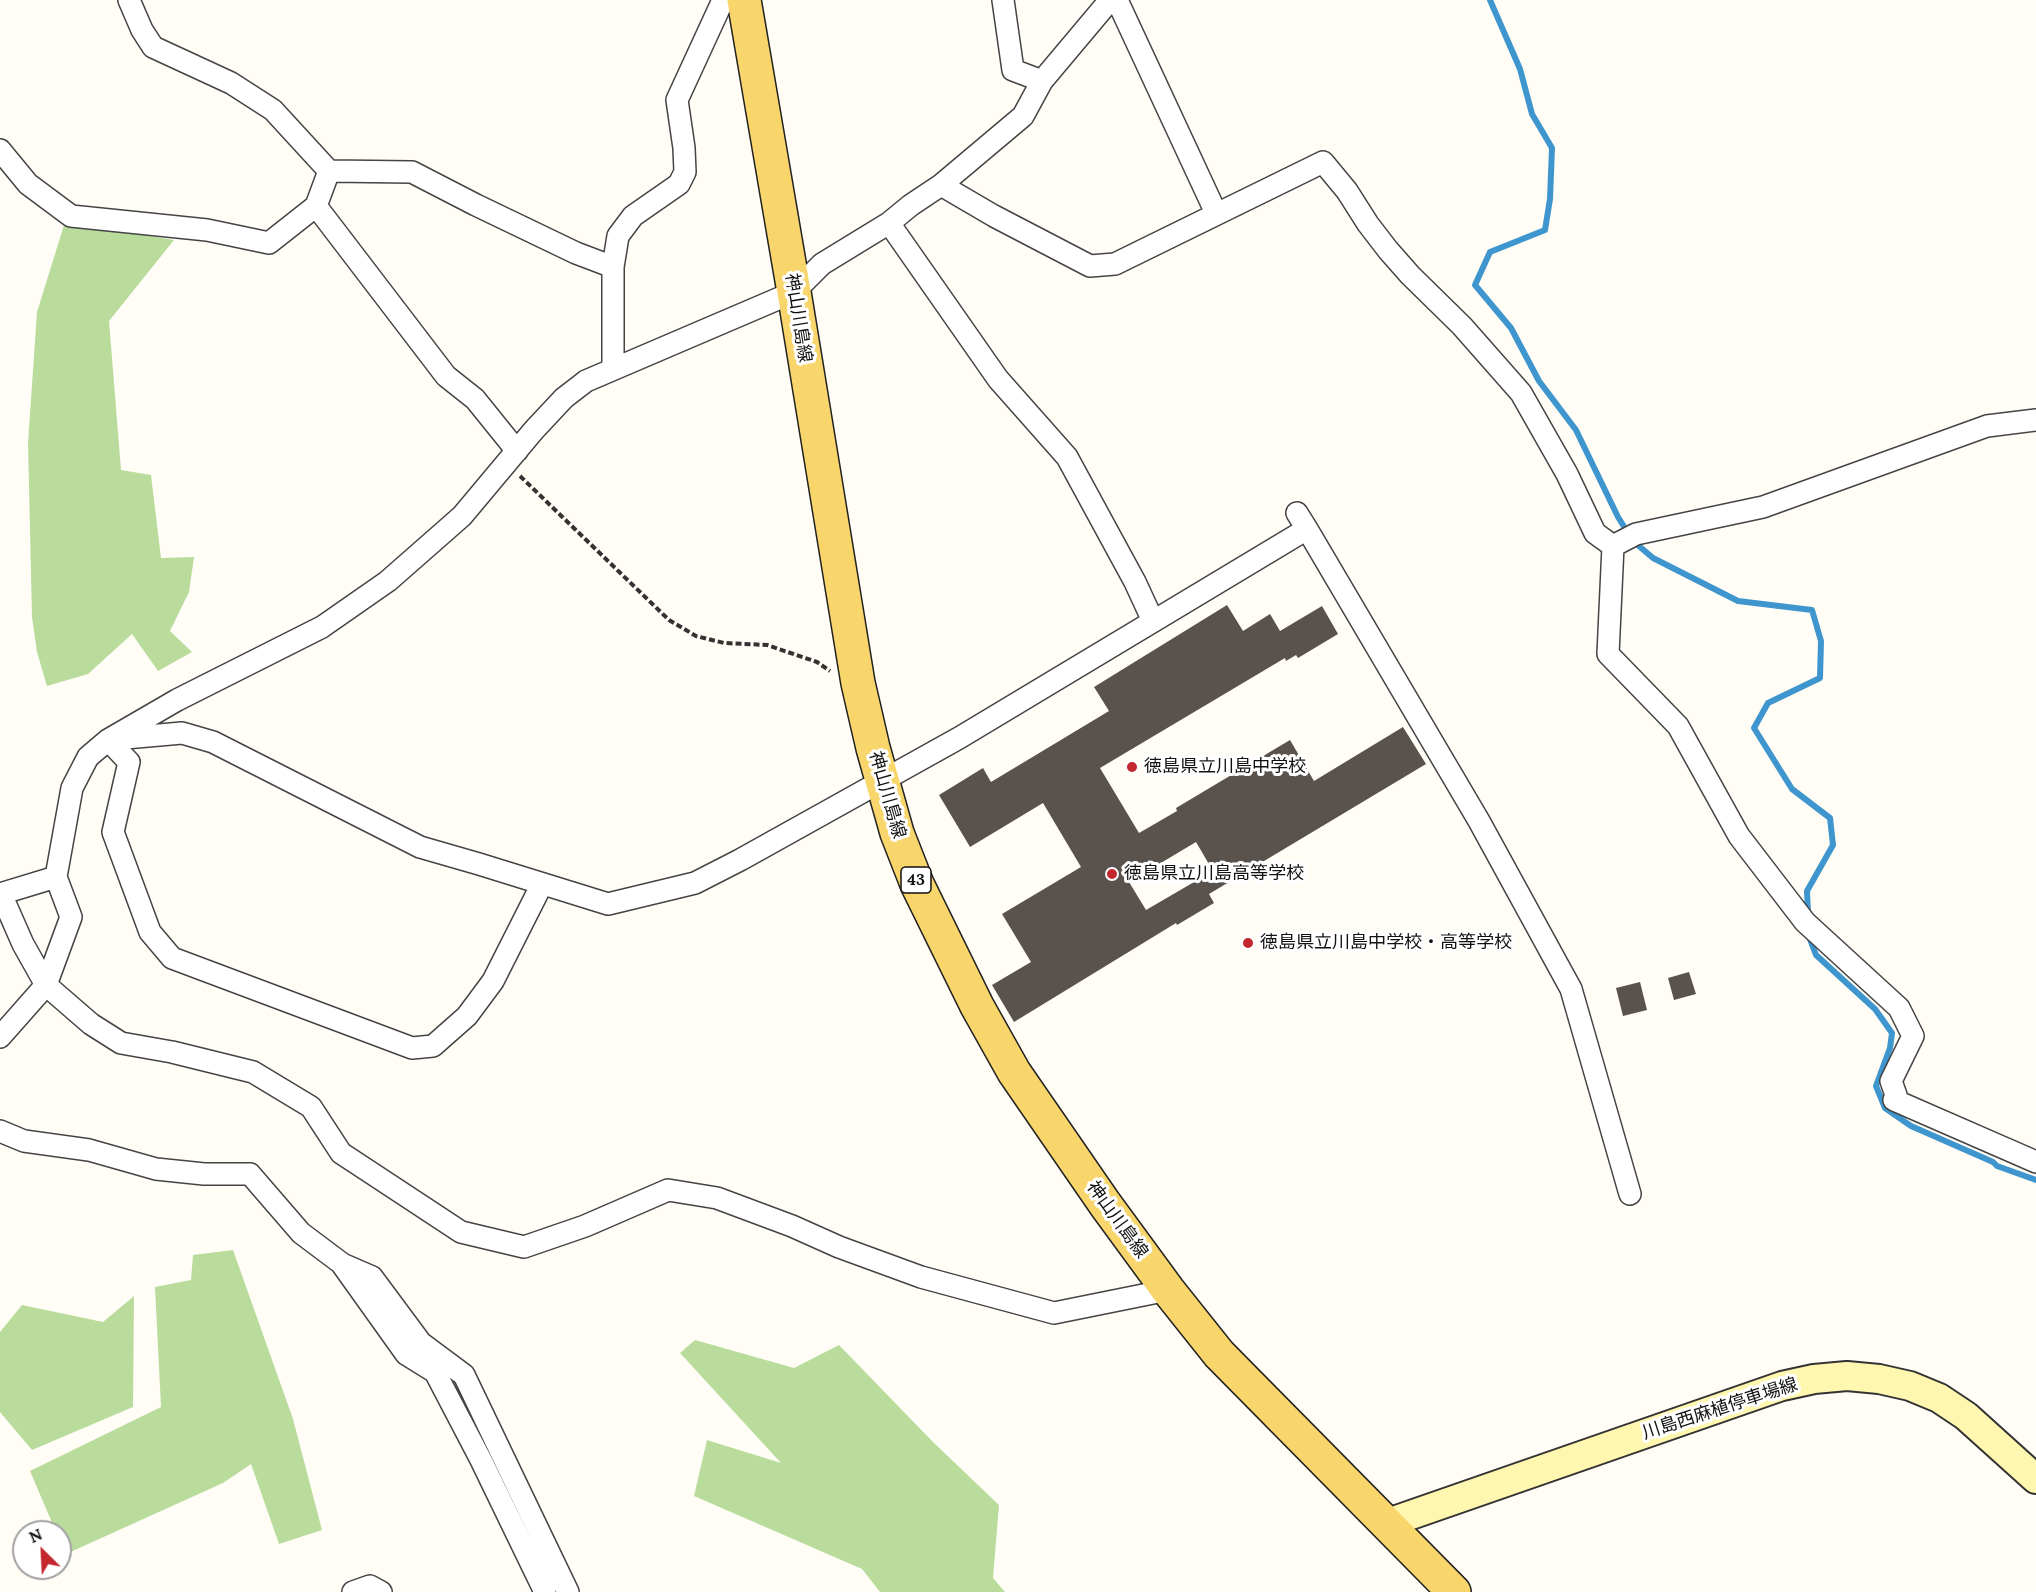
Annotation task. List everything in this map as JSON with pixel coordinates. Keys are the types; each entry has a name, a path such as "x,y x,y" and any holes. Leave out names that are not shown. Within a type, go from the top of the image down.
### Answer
{"main road":[{"name":"神山川島線","path":"744,0 858,682 897,833 917,884 976,1006 1020,1081 1168,1290 1219,1354 1454,1592"},
{"name":"川島西麻植停車場線","path":"1385,1524 1782,1386 1814,1379 1847,1376 1879,1378 1910,1386 1939,1398 1966,1416 2036,1479"}],"street":[{"path":"129,0 142,30 153,47 231,83 273,110 329,171 412,172 476,206 576,253 613,267"},
{"path":"613,369 613,267 618,236 633,216 679,184 685,172 677,100 723,0"},
{"path":"1003,0 1013,70 1042,81"},
{"path":"0,1037 46,985 71,917 56,877 72,788 88,757 108,740 177,700 322,627 388,581 462,516 534,430 564,398 586,381 794,292 822,264 889,223 941,185 1023,116 1042,81 1110,0"},
{"path":"1117,0 1216,213"},
{"path":"0,150 28,184 71,216 207,230 269,243 316,206 329,171"},
{"path":"941,185 994,216 1090,266 1115,264 1323,162 1347,191 1388,250 1462,326 1521,393 1567,474 1595,533 1624,540 1763,507 1987,426 2036,420"},
{"path":"316,206 446,376 475,399 512,457"},
{"path":"889,223 998,379 1067,458 1135,582 1153,621"},
{"path":"108,740 182,733 213,742 420,847 608,904 695,883 740,860 959,738 1153,621 1302,521 1479,821 1571,989 1630,1194"},
{"path":"1624,540 1608,654 1678,726 1739,836 1811,927 1899,1008 1913,1035 1892,1081 1896,1095 1894,1100 2036,1162"},
{"path":"108,740 129,762 113,832 150,932 172,958 412,1048 433,1046 467,1016 493,981 542,884"},
{"path":"56,877 0,894 23,945 46,985 91,1024 121,1043 172,1052 253,1072 311,1107 341,1153 461,1232 524,1247 585,1226 668,1190 717,1198 921,1277 1054,1312 1168,1290"},
{"path":"0,1131 24,1141 89,1150 156,1168 204,1174 250,1174 301,1233 341,1263 372,1277 421,1343 464,1375 568,1592"},
{"path":"341,1263 406,1354 435,1372 481,1460 544,1592"},
{"path":"352,1592 370,1586 381,1592"}],"path":[{"path":"512,457 542,499 669,620 696,636 724,643 767,645 817,662 840,678 858,682"}],"green space":[{"path":"65,222 174,240 109,321 121,470 151,475 161,558 194,557 189,592 170,631 192,652 158,671 132,634 88,674 47,686 37,652 32,617 28,443 37,312"},
{"path":"233,1250 293,1419 322,1530 279,1544 251,1464 223,1483 72,1551 72,1520 51,1520 30,1471 161,1407 155,1287 191,1280 193,1255"},
{"path":"134,1296 133,1407 32,1450 0,1412 0,1332 22,1305 103,1322"},
{"path":"695,1340 794,1368 839,1345 933,1442 999,1505 993,1578 1005,1592 880,1592 862,1569 694,1496 707,1440 781,1463 680,1353"}],"building":[{"path":"1227,605 1243,631 1270,614 1280,631 1322,606 1338,634 1298,658 1296,655 1286,661 1285,658 1100,768 1139,833 1177,811 1176,808 1290,740 1314,781 1403,727 1426,764 1209,894 1214,903 1177,925 1176,923 1014,1022 992,985 1031,962 1002,914 1081,867 1043,803 970,847 939,795 983,768 991,782 1109,711 1094,687","holes":["1196,842 1213,871 1146,910 1129,882"]},
{"path":"1689,972 1696,994 1674,1000 1668,978"},
{"path":"1640,982 1647,1010 1623,1016 1616,988"}],"waterway":[{"path":"1490,0 1520,69 1532,114 1552,148 1550,199 1545,230 1490,252 1475,285 1511,328 1539,381 1576,430 1618,517 1633,541 1653,558 1738,601 1812,610 1821,641 1820,678 1768,703 1754,728 1792,789 1830,818 1833,845 1807,891 1808,914"},
{"path":"1808,934 1816,955 1875,1009 1892,1033 1890,1048 1876,1086 1885,1108 1911,1126 1993,1162 1997,1166 2036,1180"}],"place":[{"name":"徳島県立川島中学校","path":"1132,767"},
{"name":"徳島県立川島高等学校","path":"1112,874"},
{"name":"徳島県立川島中学校・高等学校","path":"1248,943"}]}
